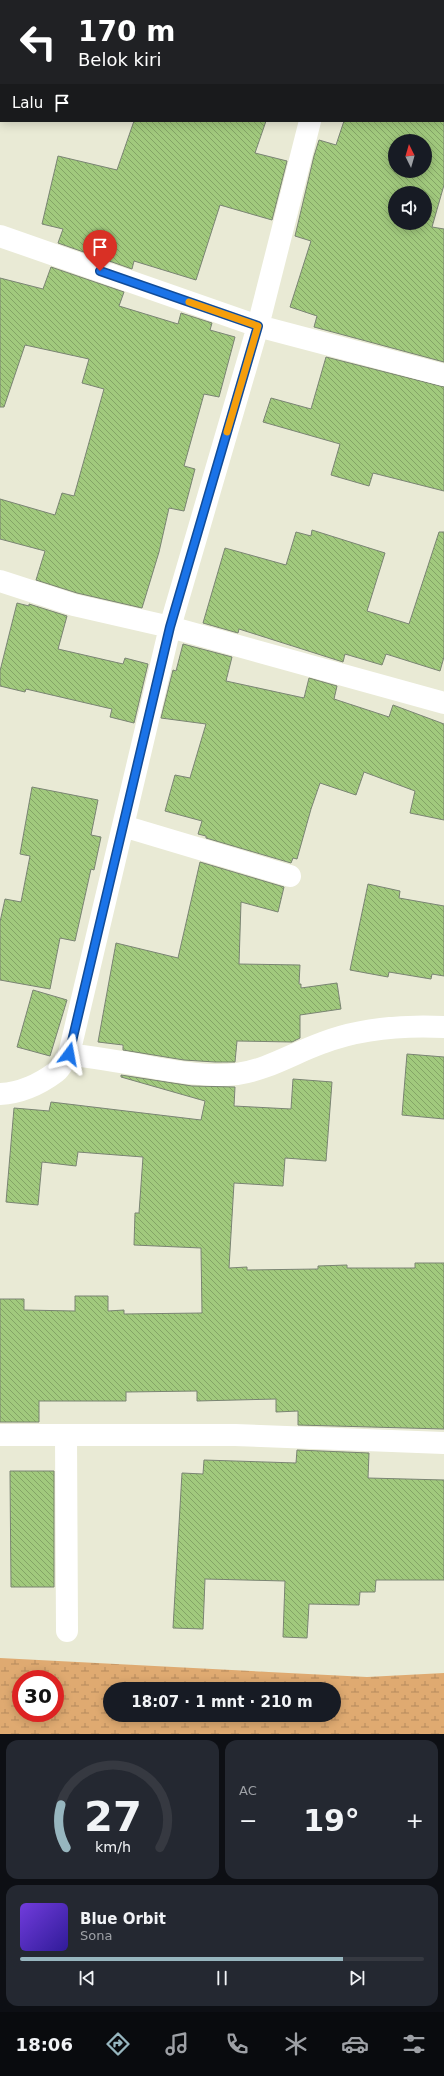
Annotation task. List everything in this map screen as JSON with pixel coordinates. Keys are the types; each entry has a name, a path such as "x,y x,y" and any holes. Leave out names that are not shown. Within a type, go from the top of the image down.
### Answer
{"street":[{"path":"0,1094 17,1092 30,1087 57,1071 69,1054 170,627 258,326 310,122"},
{"path":"0,236 258,326 444,375"},
{"path":"0,582 74,605 170,627 444,703"},
{"path":"123,826 290,876"},
{"path":"69,1054 201,1075 238,1074 266,1066 322,1043 350,1034 385,1028 413,1026 444,1027"},
{"path":"0,1435 235,1435 444,1443"},
{"path":"66,1435 67,1631"}],"green space":[{"path":"0,1658 367,1677 444,1673 444,1734 0,1734"}],"building":[{"path":"134,122 266,122 255,153 287,161 272,220 220,205 196,280 134,261 132,269 58,243 63,229 42,224 58,156 117,170"},
{"path":"344,122 444,122 444,185 432,227 444,229 444,362 314,327 317,316 290,307 311,241 295,236 319,140 336,145"},
{"path":"51,267 124,292 119,306 178,324 181,313 212,323 210,330 235,337 219,397 204,394 184,466 195,469 184,511 169,508 159,552 142,608 77,593 36,580 45,551 0,539 0,499 55,515 62,493 74,496 104,389 82,383 89,359 25,345 4,407 0,407 0,278 43,289"},
{"path":"326,357 444,387 444,491 373,473 369,486 331,475 340,444 263,422 271,398 311,409"},
{"path":"312,530 385,553 367,611 409,624 439,532 444,532 444,657 440,671 386,654 382,665 345,654 343,662 239,629 238,633 203,623 225,548 286,565 296,532 311,536"},
{"path":"17,603 29,606 29,604 67,616 58,649 123,664 125,658 148,664 134,723 110,717 112,709 26,689 25,692 0,686 0,671"},
{"path":"183,644 232,657 226,681 304,698 309,678 337,686 334,699 389,717 393,705 444,724 444,820 410,813 415,791 364,772 356,795 320,783 297,859 293,858 291,863 206,838 206,836 198,834 202,821 165,811 175,775 190,778 206,724 161,718 173,670 176,671"},
{"path":"32,787 98,800 91,835 101,837 94,870 91,869 75,941 60,938 50,989 0,980 0,922 5,899 21,902 30,856 20,854"},
{"path":"200,862 284,887 278,912 241,902 239,964 300,965 299,984 301,984 301,988 337,983 341,1009 300,1015 300,1038 292,1042 237,1041 235,1062 184,1060 123,1050 123,1045 98,1042 116,943 178,958"},
{"path":"368,884 400,891 399,898 444,906 444,976 432,974 431,979 389,972 388,977 350,970"},
{"path":"33,990 67,1000 50,1056 17,1047"},
{"path":"407,1054 444,1057 444,1119 402,1115"},
{"path":"121,1075 192,1086 235,1087 234,1106 291,1109 293,1079 332,1082 326,1161 285,1158 283,1186 234,1183 229,1268 247,1267 247,1270 318,1269 318,1266 347,1265 347,1268 415,1268 415,1263 444,1263 444,1429 298,1425 298,1411 276,1412 276,1399 197,1401 197,1391 126,1392 126,1401 39,1401 39,1422 0,1422 0,1299 24,1299 24,1310 75,1311 75,1296 108,1296 108,1311 124,1310 124,1314 202,1313 201,1248 134,1245 135,1213 139,1213 143,1157 78,1152 76,1166 42,1162 38,1205 6,1202 14,1108 49,1111 51,1102 201,1120 205,1101 121,1077"},
{"path":"297,1450 369,1453 368,1478 444,1480 444,1580 376,1580 375,1592 360,1592 359,1605 309,1604 307,1638 283,1637 285,1581 205,1579 203,1629 173,1628 182,1473 203,1474 204,1460 296,1463"},
{"path":"10,1471 54,1471 54,1587 11,1587"}],"slow traffic":[{"path":"189,302 258,326 227,432"}],"route":[{"path":"69,1054 170,627 258,326 100,271"}]}
